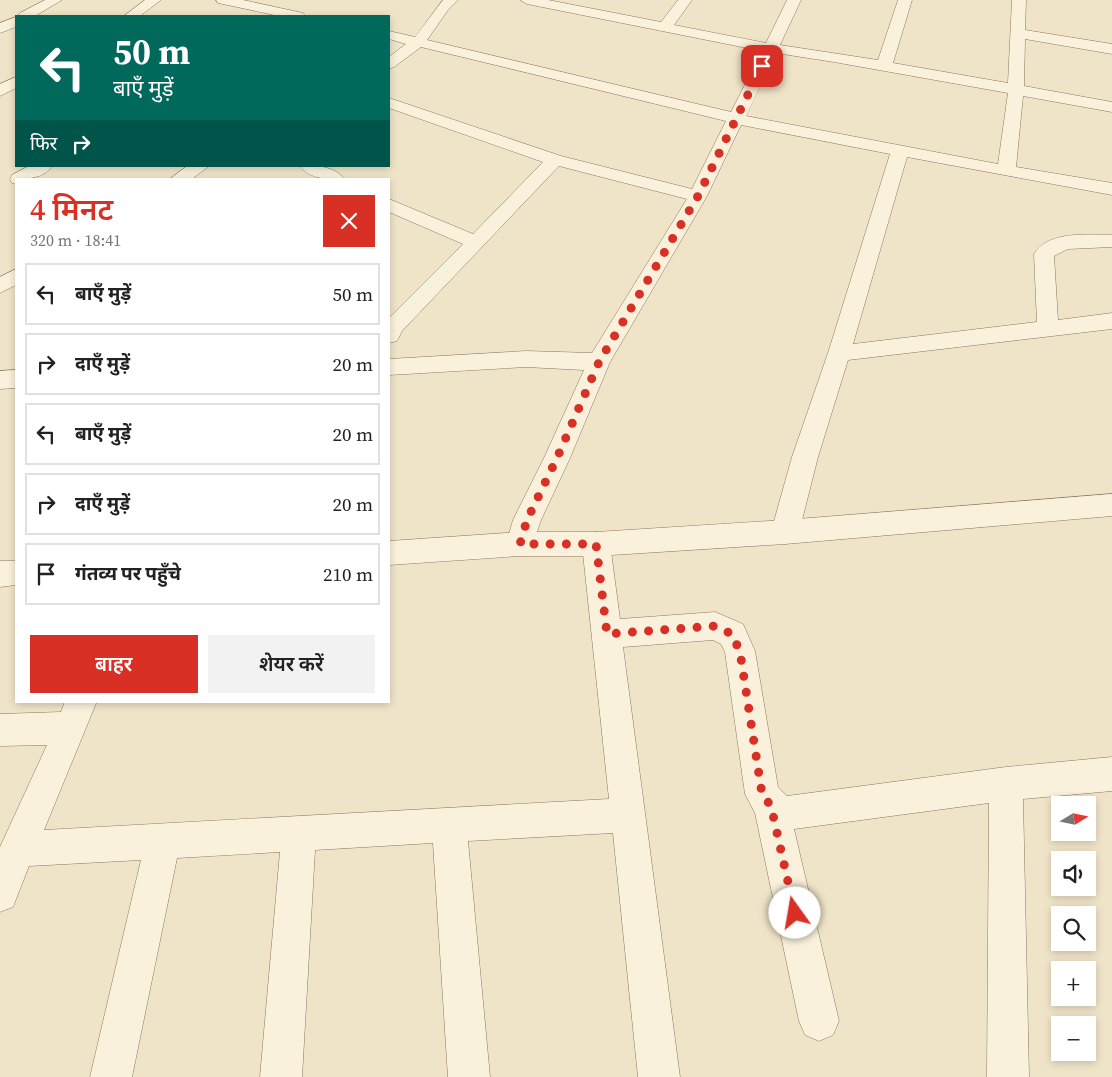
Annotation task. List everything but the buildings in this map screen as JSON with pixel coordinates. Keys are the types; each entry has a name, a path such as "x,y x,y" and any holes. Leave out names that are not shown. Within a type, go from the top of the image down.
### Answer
{"street":[{"path":"27,15 55,0"},
{"path":"132,15 154,0"},
{"path":"223,0 293,15"},
{"path":"390,63 418,41 443,7 451,0"},
{"path":"527,0 770,48 884,66 1112,107"},
{"path":"665,27 685,0"},
{"path":"520,544 527,520 557,458 599,362 698,196 794,0"},
{"path":"884,66 905,0"},
{"path":"1006,171 1016,90 1019,0"},
{"path":"0,30 15,22"},
{"path":"1017,33 1112,49"},
{"path":"390,35 737,119 1006,171 1112,189"},
{"path":"0,91 15,83"},
{"path":"390,103 555,160 698,196"},
{"path":"785,532 805,457 839,353 900,150"},
{"path":"390,329 436,286 475,242 555,160"},
{"path":"20,178 41,167"},
{"path":"181,178 198,167"},
{"path":"311,167 333,178"},
{"path":"0,188 15,180"},
{"path":"390,205 475,242"},
{"path":"1048,329 1044,254 1052,247 1066,242 1112,241"},
{"path":"0,286 15,277"},
{"path":"839,353 1112,321"},
{"path":"390,367 526,359 599,362"},
{"path":"0,380 15,379"},
{"path":"390,553 520,544 596,544 785,532 1112,505"},
{"path":"596,544 659,1077"},
{"path":"0,574 15,572"},
{"path":"607,634 715,626 732,634 740,652 762,794 771,806 819,1021"},
{"path":"0,730 76,714"},
{"path":"0,894 76,714"},
{"path":"771,806 786,813 1006,784 1112,774"},
{"path":"1006,784 1008,1077"},
{"path":"18,849 627,815"},
{"path":"449,825 469,1077"},
{"path":"282,1077 299,833"},
{"path":"111,1077 163,840"}],"route":[{"path":"762,66 698,196 599,362 557,458 527,520 520,544 596,544 607,634 715,626 732,634 740,652 762,794 771,806 795,913"}]}
